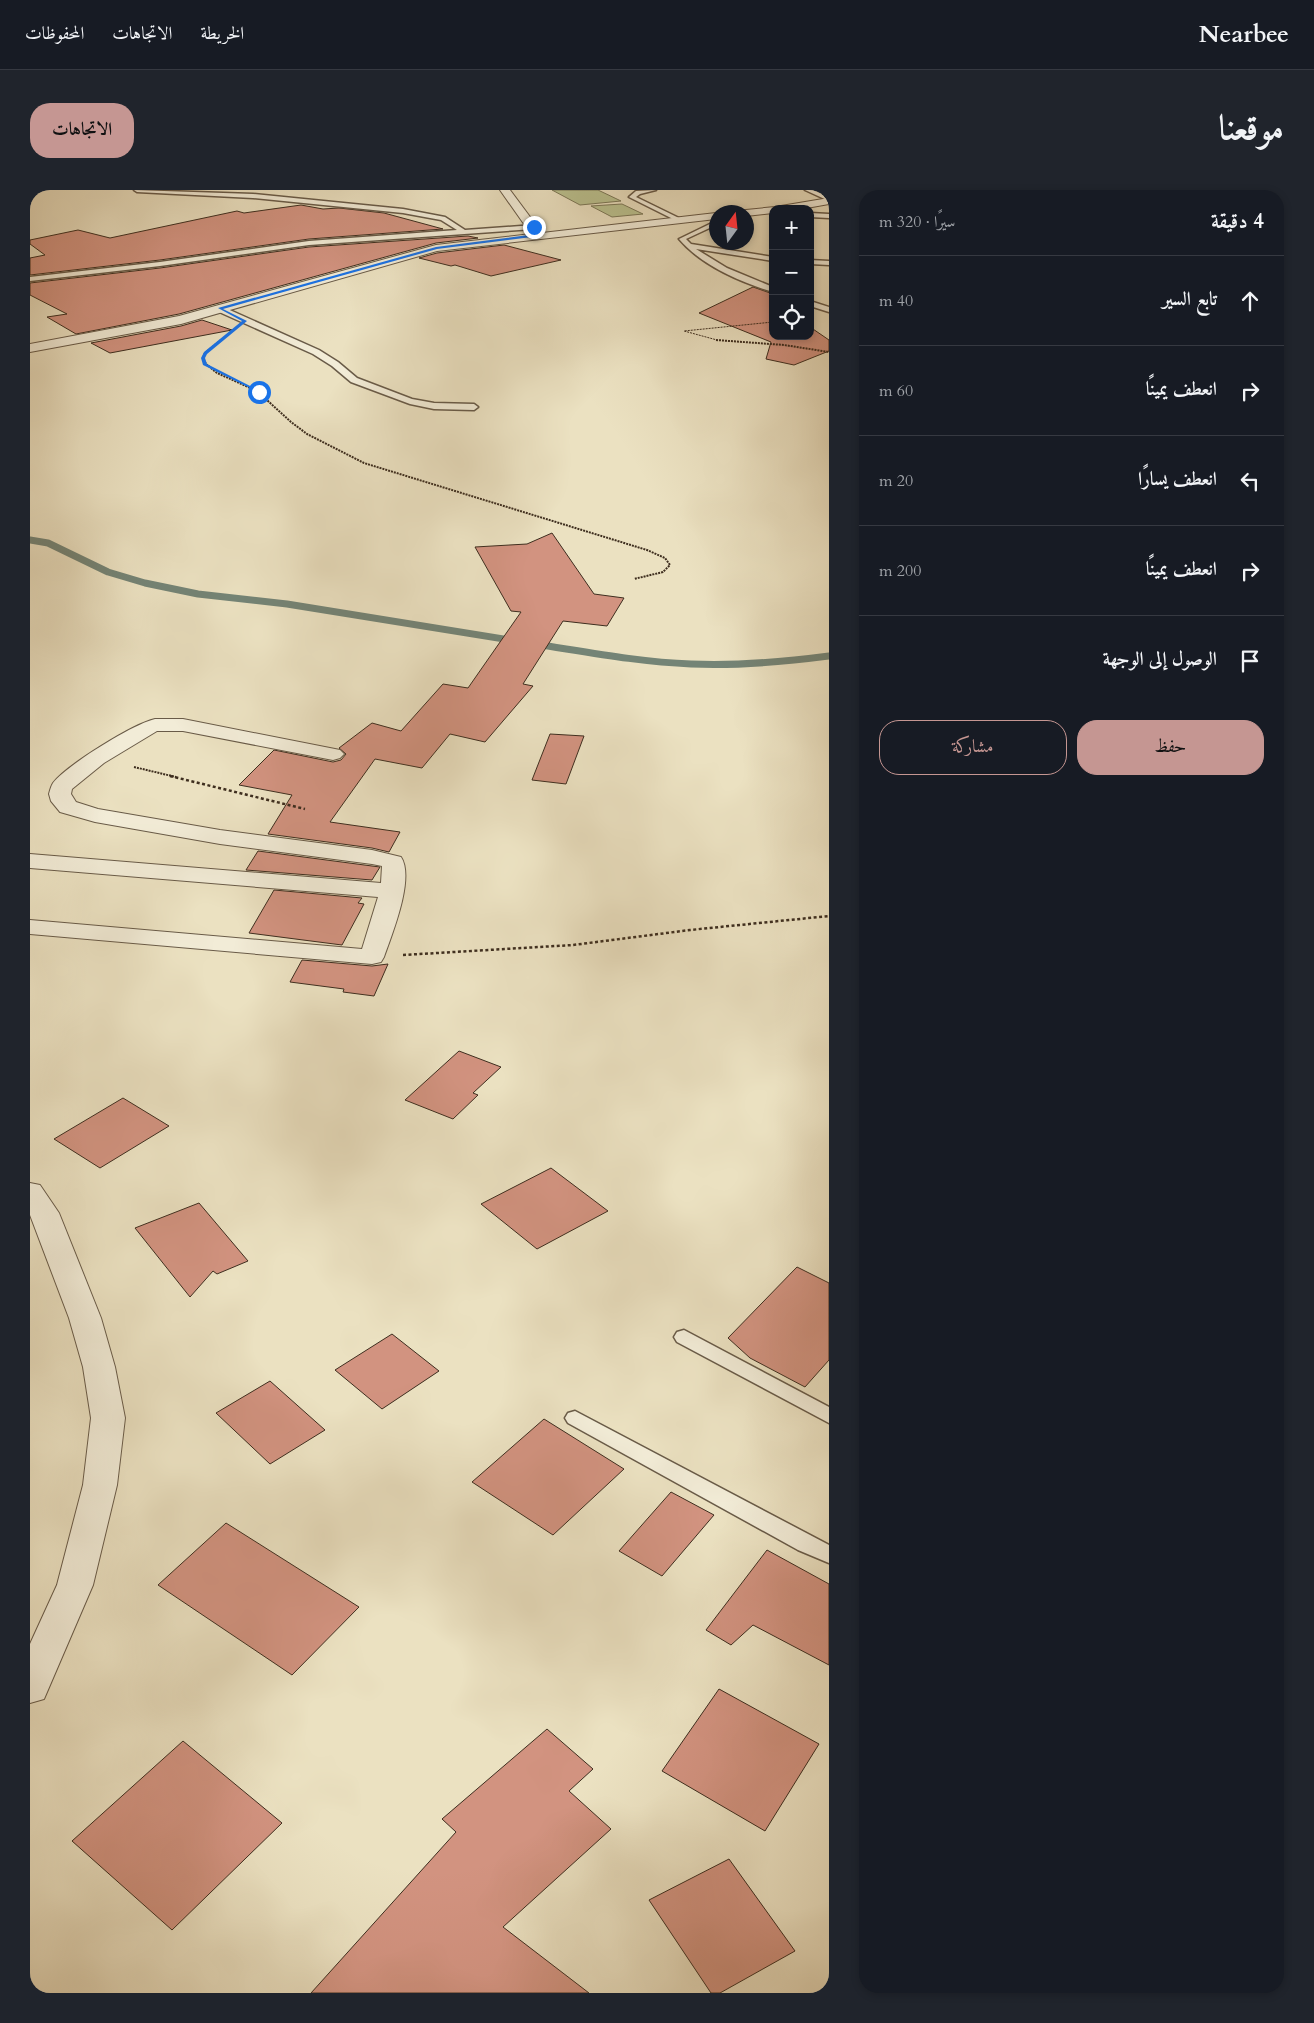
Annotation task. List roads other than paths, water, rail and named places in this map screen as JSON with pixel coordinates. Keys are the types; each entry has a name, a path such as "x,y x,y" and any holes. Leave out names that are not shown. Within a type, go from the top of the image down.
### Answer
{"street":[{"path":"505,190 536,231"},
{"path":"801,205 829,200"},
{"path":"754,212 769,210"},
{"path":"30,348 181,320 436,248 536,231 709,217"},
{"path":"30,927 372,957 392,891 395,867 393,862 220,837 95,816 68,808 60,794 62,786 97,759 144,729 155,725 183,725 333,754"},
{"path":"30,861 392,891"},
{"path":"30,1192 44,1214 85,1318 99,1367 108,1418 100,1485 76,1585 30,1687"}],"lane":[{"path":"136,190 253,196 403,211 443,218 464,232"},
{"path":"653,190 638,192 632,197 679,220"},
{"path":"808,190 829,200"},
{"path":"754,213 769,214"},
{"path":"814,215 829,216"},
{"path":"709,226 682,239 688,246 732,273 769,288"},
{"path":"30,279 160,264 309,243 464,232 536,231"},
{"path":"688,246 769,258"},
{"path":"814,262 829,263"},
{"path":"814,305 829,310"},
{"path":"220,309 316,352 335,364 354,380 410,401 434,406 474,407"},
{"path":"684,1337 829,1416"},
{"path":"575,1418 806,1544 829,1554"}],"waterway":[{"path":"30,540 48,543 108,572 145,583 198,594 287,604 516,641"},
{"path":"535,644 632,659 691,664 760,663 829,656"}]}
